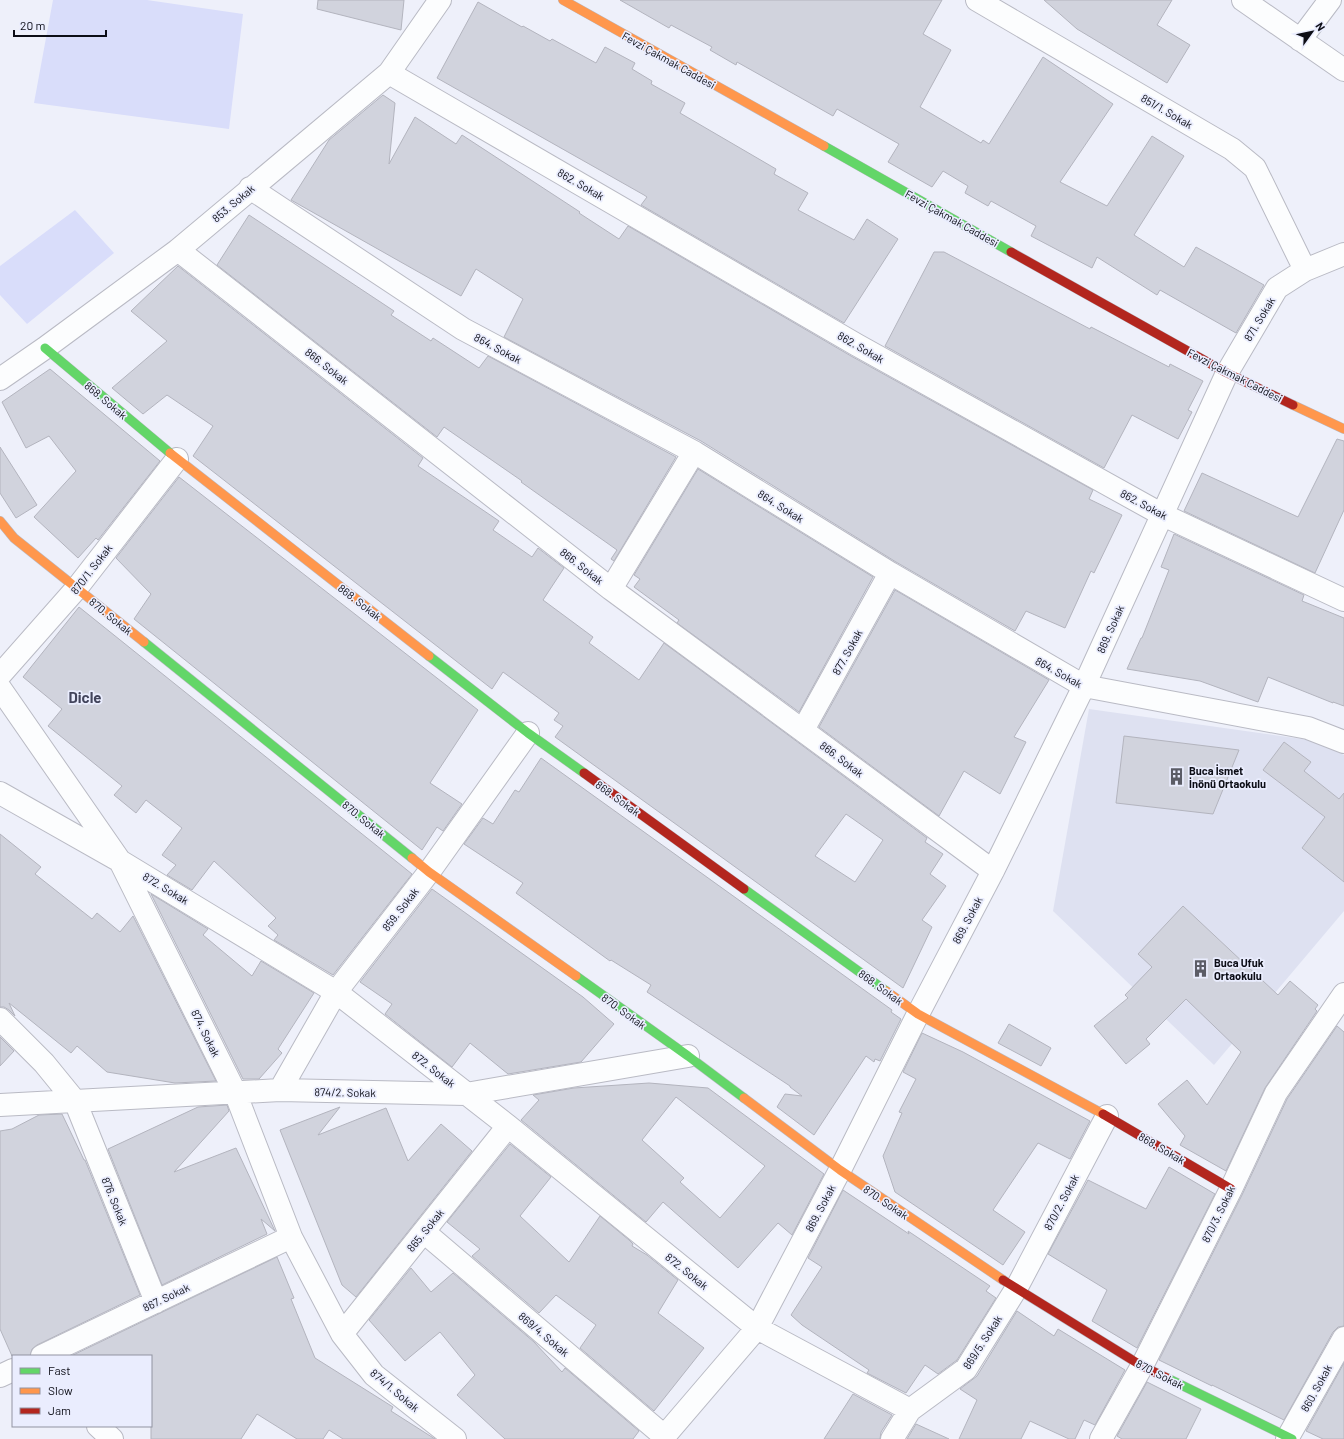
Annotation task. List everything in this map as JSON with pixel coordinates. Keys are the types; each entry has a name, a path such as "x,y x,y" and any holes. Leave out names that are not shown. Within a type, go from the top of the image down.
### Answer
{"street":[{"name":"853. Sokak","path":"0,378 45,348 178,250 250,188 389,73 440,0"},
{"name":"Fevzi Çakmak Caddesi","path":"563,0 1227,373 1344,429"},
{"name":"851/1. Sokak","path":"977,0 1232,149 1255,168 1305,270"},
{"path":"1243,0 1344,70"},
{"path":"1300,40 1330,0"},
{"name":"862. Sokak","path":"389,73 858,345 1161,514 1344,600"},
{"name":"864. Sokak","path":"250,188 463,329 694,452 890,573 1084,686 1308,728 1344,742"},
{"name":"866. Sokak","path":"178,250 611,589 993,872"},
{"name":"871. Sokak","path":"1227,373 1277,288 1305,270 1344,254"},
{"name":"868. Sokak","path":"45,348 177,459 528,733 918,1014 1107,1116 1231,1189"},
{"name":"869. Sokak","path":"663,1438 757,1328 840,1170 918,1014 993,872 1084,686 1161,514 1227,373"},
{"path":"611,589 694,452"},
{"name":"870/1. Sokak","path":"0,675 76,589 177,459"},
{"name":"870. Sokak","path":"0,522 14,538 76,589 429,872 688,1056 840,1170 1016,1289 1142,1366 1289,1438"},
{"name":"877. Sokak","path":"803,730 890,573"},
{"name":"872. Sokak","path":"0,688 120,861 336,992 508,1126 757,1328 910,1410"},
{"name":"859. Sokak","path":"280,1090 336,992 429,872 528,733"},
{"path":"0,793 120,861"},
{"name":"874. Sokak","path":"120,861 235,1092 291,1237 342,1334"},
{"name":"870/3. Sokak","path":"1102,1439 1142,1366 1231,1189 1276,1093 1344,994"},
{"name":"876. Sokak","path":"0,1019 44,1062 75,1101 156,1302"},
{"name":"874/2. Sokak","path":"0,1105 280,1090 466,1094 688,1056"},
{"name":"870/2. Sokak","path":"1016,1289 1107,1116"},
{"name":"865. Sokak","path":"342,1334 508,1126"},
{"name":"869/4. Sokak","path":"424,1232 663,1438"},
{"name":"867. Sokak","path":"44,1355 291,1237"},
{"name":"869/5. Sokak","path":"892,1439 910,1410 966,1369 1016,1289"},
{"name":"874/1. Sokak","path":"342,1334 374,1375 455,1439"},
{"name":"860. Sokak","path":"1289,1438 1344,1338"},
{"path":"99,1427 112,1439"}],"shaded area":[{"path":"53,0 147,0 243,14 229,129 34,103"},
{"path":"75,210 114,253 27,324 0,295 0,266"},
{"path":"1089,709 1316,741 1344,755 1344,911 1214,1065 1053,911"}],"building":[{"path":"318,0 404,0 401,30 317,9"},
{"path":"620,0 942,0 923,34 951,50 920,107 981,143 983,140 989,144 1043,57 1113,104 1060,182 1107,206 1152,136 1184,156 1134,235 1184,267 1196,247 1264,285 1236,333 1160,290 1157,295 1097,257 1092,268 1031,236 1036,226 991,201 988,206 965,193 968,186 943,171 932,187 888,162 899,144 837,109 833,116 737,62 736,65 710,50 712,47 671,25 669,28"},
{"path":"1044,0 1172,0 1157,25 1190,45 1167,83 1077,29"},
{"path":"478,2 522,27 523,26 550,41 552,39 596,63 605,47 635,63 632,69 652,81 651,84 685,103 680,113 776,169 774,174 808,193 798,210 854,240 867,219 898,239 844,323 641,205 647,197 644,195 437,78"},
{"path":"383,95 395,103 389,164 415,117 456,144 462,135 619,239 628,226 851,356 1093,490 1089,499 1122,515 1094,573 1091,571 1065,628 1026,611 1015,631 896,562 701,441 504,337 523,299 476,269 461,296 291,200 329,140"},
{"path":"249,215 394,311 391,315 431,341 433,338 479,368 488,356 676,457 614,561 611,559 617,550 444,427 437,437 217,265"},
{"path":"934,252 944,252 1090,329 1091,327 1169,367 1170,364 1203,381 1188,410 1192,412 1178,439 1132,415 1104,468 885,346"},
{"path":"178,266 423,458 418,466 499,521 493,530 532,557 538,548 564,568 543,600 593,637 589,643 639,680 664,643 927,838 925,842 943,854 930,874 946,886 922,920 932,927 903,988 555,737 563,726 554,720 559,713 503,672 492,689 193,456 213,426 167,395 143,414 112,388 167,341 131,311","holes":["846,814 883,840 855,882 815,856"]},
{"path":"50,369 160,461 98,540 96,538 78,558 34,517 76,471 49,436 26,448 2,402"},
{"path":"1337,439 1344,441 1344,510 1315,573 1184,511 1202,473 1298,517"},
{"path":"0,447 37,505 16,518 0,493"},
{"path":"698,469 873,577 799,712 677,623 679,620 634,587 640,579 634,575"},
{"path":"179,477 478,710 430,783 462,804 443,831 437,827 422,850 134,619 151,594 116,558"},
{"path":"1174,534 1304,595 1302,601 1344,618 1344,706 1268,677 1258,702 1200,681 1127,669 1142,638 1169,570 1161,567"},
{"path":"895,590 1049,680 1014,737 1026,742 1000,794 964,771 939,816 819,727"},
{"path":"79,607 412,874 333,975 274,940 278,935 268,926 276,918 214,861 192,890 167,875 176,865 162,855 182,828 146,800 136,813 114,795 122,786 48,726 62,709 23,677"},
{"name":"Buca İsmet İnönü Ortaokulu","path":"1124,736 1239,750 1213,814 1116,803"},
{"path":"1284,742 1311,762 1304,771 1339,799 1344,793 1344,882 1302,848 1325,817 1263,770"},
{"path":"541,758 892,1010 891,1012 901,1019 880,1061 875,1059 874,1062 866,1056 814,1135 777,1107 785,1094 802,1096 790,1086 647,992 651,985 611,960 610,961 516,893 523,883 464,844 483,818 493,824 515,790 519,792"},
{"path":"0,834 41,867 35,874 92,919 97,913 120,932 133,916 216,1081 175,1083 107,1072 77,1046 71,1053 9,1003 15,1016 4,1007 0,1007"},
{"path":"432,889 583,997 614,1024 581,1062 508,1074 470,1043 452,1067 385,1014 392,1004 360,982"},
{"path":"151,894 208,929 203,935 252,976 261,961 314,993 278,1049 282,1053 259,1079 243,1079"},
{"path":"1183,906 1278,995 1290,981 1318,1005 1315,1009 1317,1011 1265,1088 1226,1171 1180,1145 1185,1136 1158,1104 1187,1080 1207,1105 1241,1052 1186,999 1146,1039 1150,1044 1126,1064 1094,1026 1128,998 1125,995 1152,967 1138,954"},
{"path":"1009,1024 1051,1048 1041,1066 998,1043"},
{"path":"1337,1026 1344,1032 1344,1326 1338,1327 1333,1332 1284,1420 1159,1360 1242,1195 1287,1099"},
{"path":"922,1033 963,1052 1090,1121 1070,1159 1038,1143 993,1210 1025,1232 1003,1265 895,1192 883,1156 902,1113 899,1112 916,1079 903,1072"},
{"path":"0,1037 14,1051 0,1066"},
{"path":"649,1083 708,1088 824,1174 792,1235 778,1223 738,1268 663,1202 646,1222 521,1120 539,1100 533,1095 574,1088","holes":["676,1097 765,1166 720,1218 680,1182 684,1178 642,1140"]},
{"path":"227,1105 229,1111 174,1172 236,1148 275,1231 261,1219 267,1234 162,1285 108,1149 198,1107"},
{"path":"340,1107 318,1135 386,1108 408,1161 441,1124 472,1151 356,1297 342,1285 280,1130"},
{"path":"62,1114 85,1160 140,1295 37,1345 32,1349 30,1355 12,1356 0,1329 0,1131 12,1129 39,1115"},
{"path":"510,1144 551,1177 520,1216 569,1262 600,1216 629,1240 633,1244 632,1246 647,1255 678,1280 658,1313 704,1348 654,1411 580,1348 596,1325 556,1295 539,1313 472,1256 480,1249 447,1222"},
{"path":"1169,1167 1215,1194 1137,1348 1092,1321 1107,1290 1048,1254 1088,1180 1146,1209"},
{"path":"843,1190 909,1234 908,1231 990,1286 986,1291 996,1298 957,1360 938,1374 925,1365 906,1393 867,1373 869,1370 802,1325 791,1315 822,1267 808,1258"},
{"path":"277,1257 294,1298 291,1299 315,1358 393,1407 391,1411 435,1439 343,1439 329,1430 323,1439 297,1439 257,1414 241,1439 151,1439 152,1355 73,1355"},
{"path":"411,1268 431,1292 453,1273 534,1342 562,1372 565,1368 639,1431 633,1439 505,1439 457,1395 475,1375 440,1332 405,1361 369,1320"},
{"path":"1017,1311 1054,1336 1058,1329 1125,1370 1095,1425 1084,1420 1075,1439 1069,1439 1030,1421 1021,1439 959,1439 977,1400 960,1389 977,1376"},
{"path":"1344,1363 1344,1439 1323,1439 1306,1431"},
{"path":"1147,1382 1201,1409 1186,1439 1122,1439 1117,1436"},
{"path":"853,1394 892,1415 881,1432 880,1439 824,1439"},
{"path":"916,1424 949,1439 907,1439"}],"traffic: fast":[{"path":"824,146 1011,252"},
{"path":"45,348 170,453"},
{"path":"144,642 412,858"},
{"path":"429,656 528,733 584,773"},
{"path":"744,889 886,991"},
{"path":"576,976 744,1098"},
{"path":"1167,1378 1292,1439"}],"traffic: slow":[{"path":"563,0 824,146"},
{"path":"1293,405 1344,429"},
{"path":"170,453 429,656"},
{"path":"0,521 14,538 144,642"},
{"path":"412,858 429,872 576,976"},
{"path":"886,991 918,1014 1103,1114"},
{"path":"744,1098 840,1170 1003,1280"}],"traffic: jam":[{"path":"1011,252 1227,373 1293,405"},
{"path":"584,773 744,889"},
{"path":"1103,1114 1231,1189"},
{"path":"1003,1280 1142,1366 1167,1378"}],"place":[{"name":"Buca İsmet İnönü Ortaokulu","path":"1176,776"},
{"name":"Buca Ufuk Ortaokulu","path":"1201,968"}],"district":[{"name":"Dicle","path":"85,697"}]}
